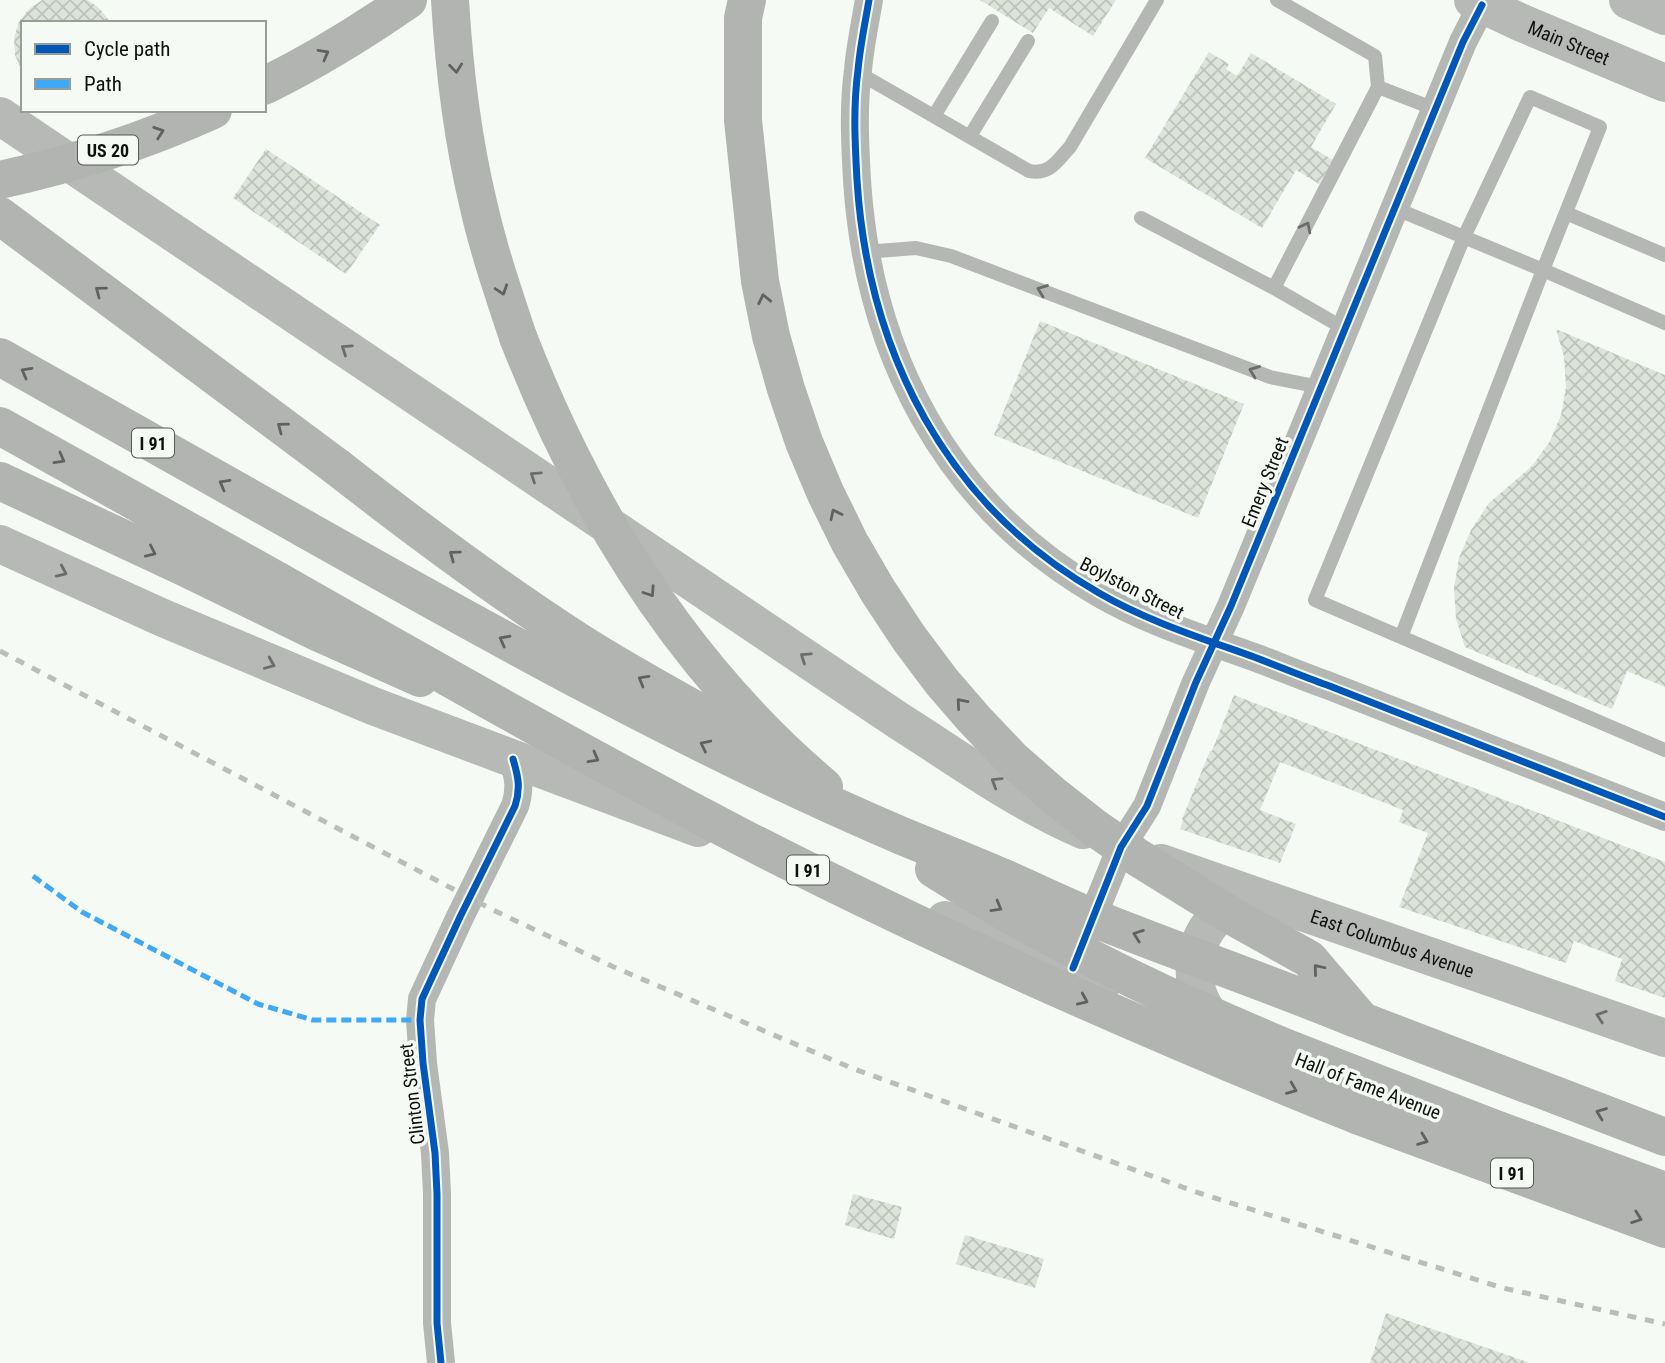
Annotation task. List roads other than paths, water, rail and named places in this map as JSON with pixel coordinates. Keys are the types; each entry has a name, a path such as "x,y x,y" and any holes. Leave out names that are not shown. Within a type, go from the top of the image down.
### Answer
{"highway":[{"path":"266,85 330,51 408,0"},
{"path":"450,0 457,85 469,161 489,245 518,337 537,385 579,475 623,552 663,612 713,677 778,747 850,810 935,869 980,898 1087,956 1241,1029 1503,1132 1665,1191"},
{"path":"747,0 743,18 743,120 760,281 771,336 809,455 845,533 878,592 942,682 1012,759 1053,795 1137,857 1232,916 1309,959 1362,1021"},
{"name":"US 20","path":"0,180 130,143 209,112"},
{"path":"0,216 391,509 579,642 712,720 1004,878"},
{"name":"I 91","path":"0,357 502,639 699,743 889,830 1104,922 1665,1137"},
{"name":"I 91","path":"0,426 270,593 553,736 758,846 918,924 1062,991 1359,1116 1665,1228"},
{"path":"0,481 270,593"}],"main road":[{"path":"1628,0 1665,16"},
{"name":"Main Street","path":"1477,2 1665,83"},
{"name":"East Columbus Avenue","path":"0,116 899,721 1060,820 1186,872 1665,1038"},
{"name":"Hall of Fame Avenue","path":"0,544 163,618 384,711 1073,968 1379,1092 1665,1199"},
{"path":"1223,1029 1208,1013 1198,993 1194,972 1197,950 1206,930 1220,914 1238,902 1260,897"}],"street":[{"name":"Boylston Street","path":"869,0 857,72 856,154 865,253 877,305 908,387 927,424 948,456 993,511 1059,568 1100,593 1178,630 1258,658 1665,817"},
{"name":"Emery Street","path":"1073,968 1121,847 1147,806 1196,682 1231,606 1463,42 1477,2"},
{"name":"Clinton Street","path":"441,1363 437,1323 435,1153 422,1052 422,999 515,806 519,786 513,759"}],"lane":[{"path":"857,72 1029,172 1040,173 1052,166 1070,147 1157,0"},
{"path":"1275,288 1378,87 1375,56 1277,0"},
{"path":"934,116 992,21"},
{"path":"970,136 1028,41"},
{"path":"1378,87 1435,108"},
{"path":"1401,637 1600,127 1530,97 1464,237 1315,600 1401,637 1665,750"},
{"path":"1394,208 1665,323"},
{"path":"1566,212 1665,255"},
{"path":"1141,218 1275,288 1345,329"},
{"path":"865,253 916,248 951,256 1270,377 1320,387"}],"railway":[{"path":"0,651 493,910 616,968 854,1069 1199,1193 1503,1288 1665,1324"}]}
